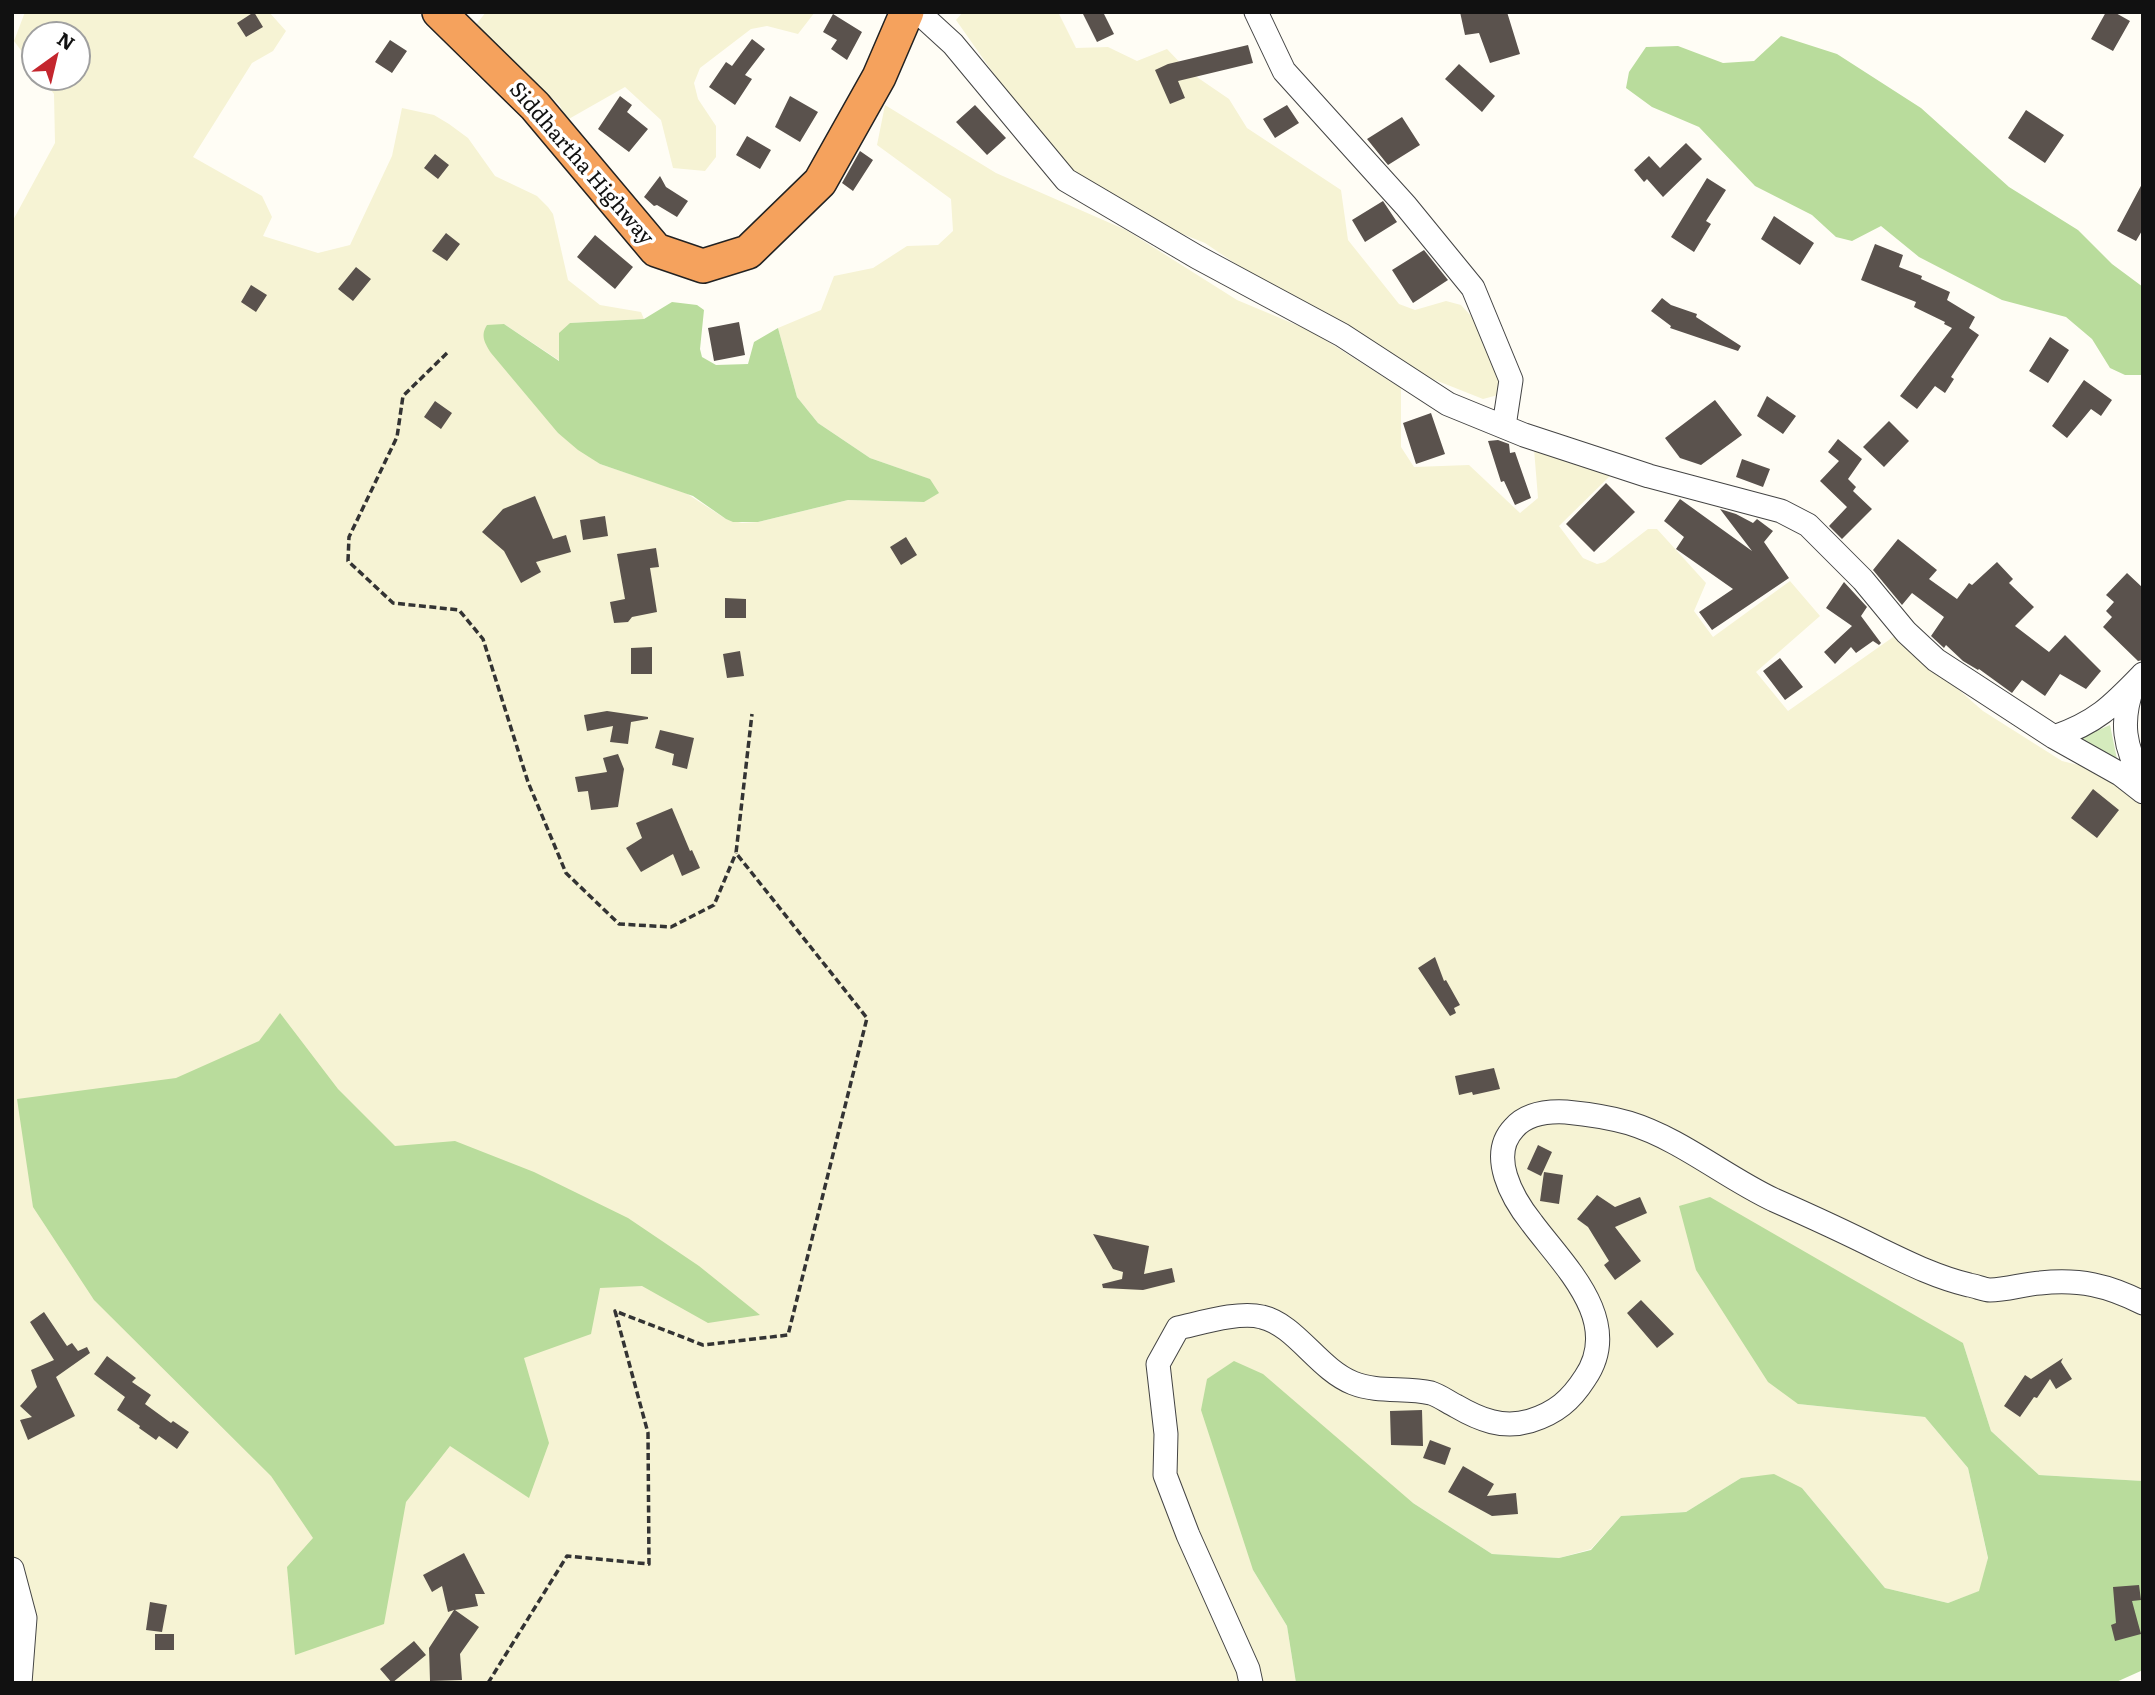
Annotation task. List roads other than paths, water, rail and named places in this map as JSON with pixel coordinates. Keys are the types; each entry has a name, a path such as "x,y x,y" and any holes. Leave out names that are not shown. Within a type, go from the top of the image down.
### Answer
{"highway":[{"name":"Siddhartha Highway","path":"439,12 535,106 656,250 703,266 748,252 820,182 879,77 907,12"}],"street":[{"path":"919,12 953,44 1066,180 1197,257 1342,335 1448,404 1649,476 1781,511 1808,525 1863,580 1906,632 1936,660 2054,737 2120,774 2143,792"},
{"path":"1256,12 1284,71 1406,206 1473,288 1511,380 1504,426"},
{"path":"2054,737 2074,730 2100,715 2121,698 2138,679"},
{"path":"2138,679 2125,707 2125,727 2133,762 2143,780"},
{"path":"1251,1683 1248,1669 1188,1535 1165,1475 1166,1434 1158,1364 1178,1328 1232,1317 1262,1317 1288,1331 1322,1364 1354,1384 1436,1394 1477,1419 1506,1425 1531,1421 1563,1407 1594,1366 1597,1344 1594,1315 1583,1287 1530,1221 1512,1191 1501,1160 1503,1140 1515,1125 1530,1115 1558,1111 1589,1114 1631,1124 1676,1144 1751,1189 1938,1277 1990,1290 2040,1283 2086,1281 2143,1303"},
{"path":"12,1569 26,1618 20,1683"}]}
